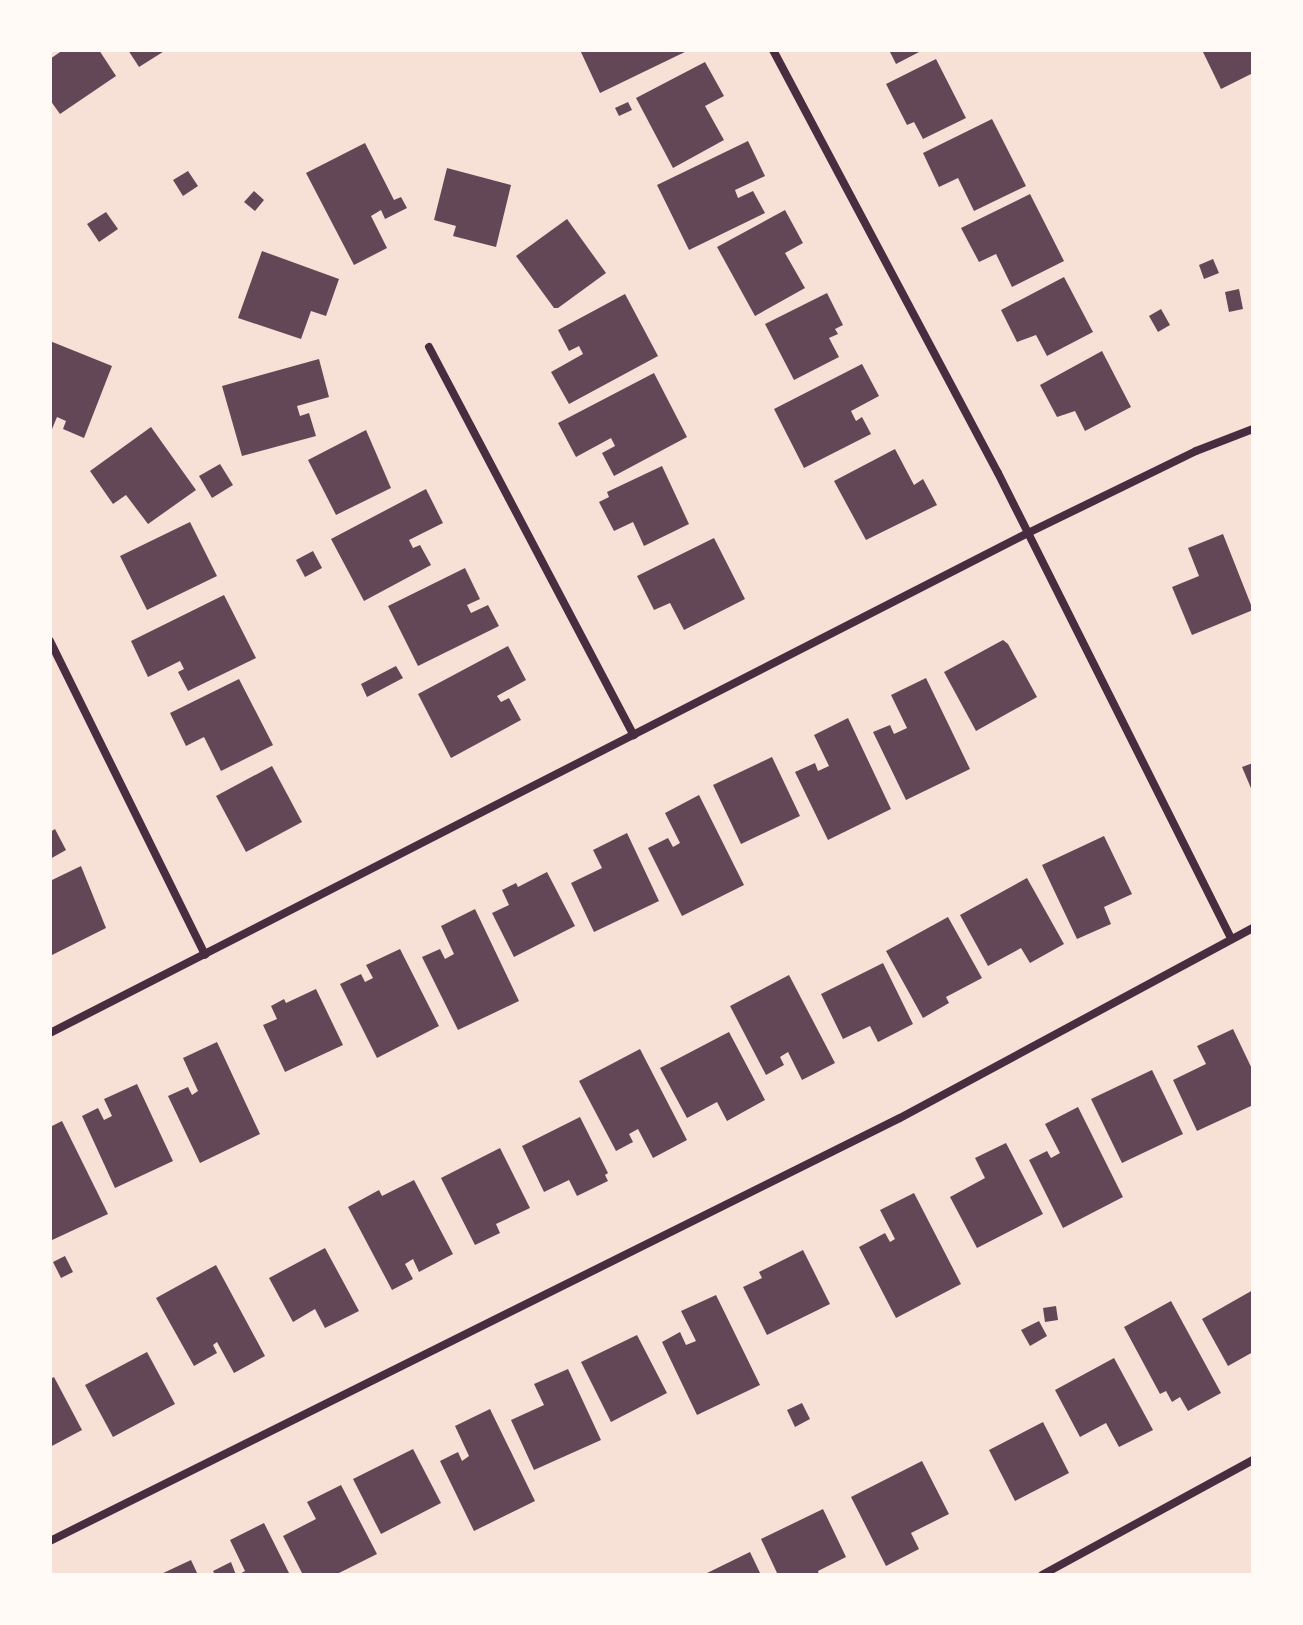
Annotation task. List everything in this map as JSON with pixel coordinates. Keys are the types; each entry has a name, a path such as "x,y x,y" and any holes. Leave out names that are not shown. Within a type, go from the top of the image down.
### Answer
{"street":[{"path":"773,50 1028,533 1231,938"},
{"path":"429,347 634,735"},
{"path":"50,1033 1028,533 1196,451 1253,429"},
{"path":"50,641 205,955"},
{"path":"50,1541 900,1118 1253,928"},
{"path":"1042,1575 1253,1460"}],"building":[{"path":"63,50 99,50 116,76 60,114 50,100 50,59"},
{"path":"128,50 166,50 139,67"},
{"path":"580,50 689,50 600,93"},
{"path":"889,50 923,50 896,64"},
{"path":"1202,50 1253,50 1253,73 1221,89"},
{"path":"936,59 966,118 923,139 914,122 907,125 886,84"},
{"path":"705,62 724,96 705,106 724,140 673,168 636,98"},
{"path":"628,102 632,110 619,116 615,108"},
{"path":"992,119 1026,186 974,211 958,178 939,187 923,153"},
{"path":"748,141 765,176 735,190 738,198 753,191 765,213 689,250 657,185"},
{"path":"365,143 394,200 401,197 407,208 385,219 381,210 371,216 387,248 354,265 306,173"},
{"path":"447,168 511,185 496,247 453,236 456,226 434,220"},
{"path":"188,171 198,186 183,196 173,180"},
{"path":"254,191 264,200 255,211 244,202"},
{"path":"1030,194 1064,261 1012,287 996,254 979,262 961,228"},
{"path":"785,210 803,243 785,253 805,288 755,316 717,247"},
{"path":"106,212 118,229 99,242 87,224"},
{"path":"567,219 606,273 554,308 516,256"},
{"path":"262,251 339,279 326,316 311,311 301,339 238,318"},
{"path":"1213,259 1219,273 1204,279 1199,265"},
{"path":"1064,277 1093,332 1047,356 1036,335 1017,342 1001,310"},
{"path":"1239,289 1243,309 1229,312 1225,292"},
{"path":"827,293 843,325 835,329 838,334 829,338 839,357 794,380 765,324"},
{"path":"625,294 658,356 569,404 551,372 583,354 579,346 569,351 558,330"},
{"path":"1161,309 1170,325 1158,332 1149,316"},
{"path":"50,341 112,366 84,438 63,429 66,421 57,417 50,434"},
{"path":"1102,351 1131,407 1085,431 1075,411 1057,417 1040,385"},
{"path":"319,359 329,397 297,406 300,416 309,413 316,436 242,456 222,386"},
{"path":"862,364 879,396 851,411 856,421 862,417 871,434 804,468 774,409"},
{"path":"654,373 687,437 614,476 602,453 615,446 611,438 576,457 558,423"},
{"path":"151,427 196,490 148,524 126,495 113,504 90,471"},
{"path":"366,430 391,488 336,515 308,460"},
{"path":"895,449 914,485 923,479 937,505 866,540 834,481"},
{"path":"220,464 233,485 212,498 199,476"},
{"path":"662,466 689,524 644,546 633,522 614,531 599,502 609,497 607,492"},
{"path":"426,489 443,523 409,540 413,548 420,545 431,565 364,601 331,539"},
{"path":"190,522 217,576 147,610 120,556"},
{"path":"1223,534 1253,610 1192,635 1172,587 1199,576 1188,548"},
{"path":"714,538 745,599 684,630 670,603 654,610 637,576"},
{"path":"313,551 322,568 305,577 296,560"},
{"path":"465,568 480,599 467,605 471,613 488,605 499,626 418,666 388,606"},
{"path":"224,595 256,658 188,691 178,672 184,669 180,661 148,677 131,641"},
{"path":"1003,640 1037,697 976,731 944,672"},
{"path":"508,646 526,680 497,696 501,702 509,698 521,720 451,758 418,694"},
{"path":"396,666 403,678 367,697 361,684"},
{"path":"926,678 970,769 906,800 873,732 890,725 894,734 907,728 891,695"},
{"path":"239,679 273,745 221,771 204,737 186,746 170,713"},
{"path":"848,718 891,809 828,840 795,772 815,763 818,771 829,766 814,735"},
{"path":"772,757 800,816 741,844 713,785"},
{"path":"1253,763 1253,793 1242,767"},
{"path":"272,766 302,822 246,852 216,796"},
{"path":"699,795 744,885 682,916 648,848 668,838 673,847 680,843 665,813"},
{"path":"55,829 66,850 50,859 50,832"},
{"path":"627,833 659,901 594,932 571,883 602,868 593,850"},
{"path":"1104,836 1132,894 1104,907 1111,924 1077,939 1042,865"},
{"path":"81,866 106,928 50,956 50,881"},
{"path":"547,872 575,926 514,957 492,913 509,905 502,890 516,883 518,887"},
{"path":"1027,878 1064,944 1030,963 1021,948 988,966 960,915"},
{"path":"475,909 519,1001 458,1030 422,957 440,949 445,959 454,954 441,926"},
{"path":"948,917 982,978 946,997 949,1003 923,1018 886,951"},
{"path":"400,949 439,1026 377,1058 340,984 361,974 365,982 373,978 366,965"},
{"path":"883,963 913,1024 878,1042 870,1026 843,1039 821,994"},
{"path":"789,975 835,1063 802,1080 788,1052 780,1057 784,1065 766,1075 730,1006"},
{"path":"316,989 343,1045 285,1072 263,1025 277,1019 271,1006 284,999 286,1003"},
{"path":"1233,1029 1253,1071 1253,1105 1197,1131 1173,1080 1206,1064 1197,1046"},
{"path":"729,1032 765,1100 727,1121 717,1102 687,1118 660,1068"},
{"path":"217,1042 260,1134 200,1163 168,1096 188,1087 192,1095 198,1091 183,1058"},
{"path":"640,1049 687,1140 653,1158 638,1129 629,1134 633,1142 616,1151 579,1081"},
{"path":"1152,1070 1183,1134 1122,1163 1091,1099"},
{"path":"137,1084 173,1161 115,1188 82,1116 98,1108 104,1120 112,1116 104,1099"},
{"path":"1078,1107 1123,1197 1063,1228 1029,1160 1047,1151 1051,1158 1060,1153 1045,1124"},
{"path":"580,1117 608,1173 605,1175 608,1181 577,1196 569,1180 544,1192 522,1146"},
{"path":"62,1121 108,1214 50,1241 50,1127"},
{"path":"1006,1143 1043,1214 977,1248 950,1197 985,1178 975,1158"},
{"path":"500,1148 530,1208 496,1224 500,1233 475,1245 441,1178"},
{"path":"414,1180 453,1254 419,1272 413,1259 405,1264 413,1279 392,1290 348,1207 379,1190 382,1196"},
{"path":"914,1193 961,1284 896,1318 859,1247 885,1233 890,1242 895,1239 880,1210"},
{"path":"325,1248 359,1311 325,1328 315,1309 293,1322 269,1278"},
{"path":"803,1250 830,1304 767,1335 743,1287 762,1278 759,1272"},
{"path":"65,1256 73,1272 61,1278 53,1262"},
{"path":"216,1265 265,1356 234,1373 217,1342 213,1345 217,1353 194,1366 156,1298"},
{"path":"1253,1290 1253,1352 1228,1366 1202,1319"},
{"path":"716,1295 760,1385 697,1415 662,1342 680,1332 686,1345 696,1341 681,1311"},
{"path":"1171,1301 1221,1393 1188,1411 1180,1397 1172,1402 1166,1391 1160,1394 1124,1327"},
{"path":"1056,1306 1058,1320 1045,1322 1043,1308"},
{"path":"1039,1321 1047,1336 1030,1346 1021,1330"},
{"path":"637,1335 667,1393 611,1422 581,1362"},
{"path":"147,1352 175,1404 113,1437 85,1385"},
{"path":"1114,1358 1153,1430 1119,1447 1106,1423 1080,1437 1055,1390"},
{"path":"568,1369 601,1440 534,1470 511,1420 544,1405 534,1384"},
{"path":"54,1377 82,1430 50,1447 50,1379"},
{"path":"802,1403 810,1419 795,1427 787,1410"},
{"path":"490,1409 535,1501 474,1531 440,1461 458,1452 462,1461 469,1456 455,1426"},
{"path":"1043,1422 1069,1473 1015,1501 989,1450"},
{"path":"413,1449 441,1503 381,1534 353,1479"},
{"path":"922,1461 949,1514 911,1533 919,1549 886,1566 851,1497"},
{"path":"341,1485 377,1554 335,1575 303,1575 283,1536 316,1519 307,1502"},
{"path":"823,1509 846,1557 818,1571 819,1575 778,1575 761,1539"},
{"path":"264,1523 290,1575 238,1575 245,1571 230,1540"},
{"path":"750,1552 761,1575 703,1575"},
{"path":"191,1560 198,1575 159,1575"},
{"path":"231,1562 236,1575 215,1575 213,1571"}]}
